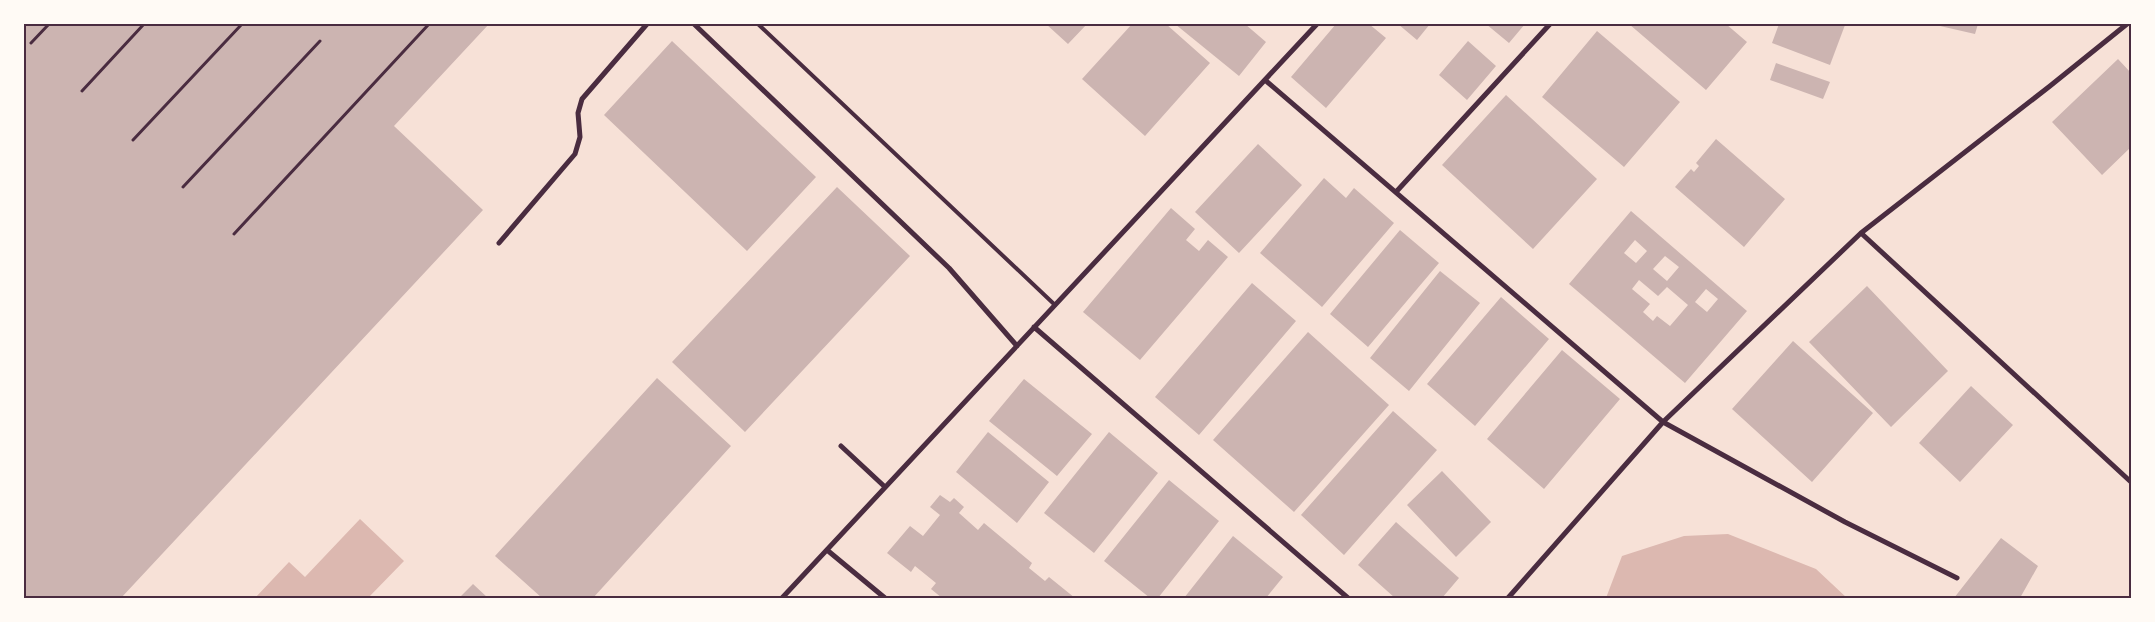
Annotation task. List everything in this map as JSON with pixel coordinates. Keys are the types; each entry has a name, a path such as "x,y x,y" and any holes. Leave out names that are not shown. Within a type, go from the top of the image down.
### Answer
{"street":[{"path":"498,243 574,154 580,136 578,113 582,99 647,24"},
{"path":"694,24 949,268 1017,346"},
{"path":"782,598 1317,24"},
{"path":"1396,192 1550,24"},
{"path":"1508,598 1663,422 1861,234 2127,24"},
{"path":"1265,80 1663,422 1845,522 1957,578"},
{"path":"1861,234 2131,482"},
{"path":"1034,327 1348,598"},
{"path":"841,446 885,487"},
{"path":"827,550 885,598"}],"lane":[{"path":"758,24 1055,305"}],"path":[{"path":"30,43 48,24"},
{"path":"82,91 144,24"},
{"path":"133,140 242,24"},
{"path":"234,234 429,24"},
{"path":"183,187 320,41"}],"shaded area":[{"path":"360,519 404,561 368,598 255,598 289,562 305,577"},
{"path":"1728,534 1816,569 1847,598 1606,598 1622,556 1684,536"}],"building":[{"path":"24,24 489,24 394,126 483,210 121,598 24,598"},
{"path":"1046,24 1087,24 1068,44"},
{"path":"1132,24 1166,24 1210,63 1145,136 1082,79"},
{"path":"1175,24 1245,24 1266,42 1239,76"},
{"path":"1336,24 1369,24 1386,38 1326,108 1291,77"},
{"path":"1398,24 1430,24 1417,40"},
{"path":"1486,24 1525,24 1509,43"},
{"path":"1629,24 1726,24 1747,42 1706,90"},
{"path":"1779,24 1845,25 1830,65 1772,43"},
{"path":"1941,24 1978,24 1975,34 1940,26"},
{"path":"1597,31 1680,102 1624,167 1542,97"},
{"path":"672,41 816,177 747,251 604,115"},
{"path":"1468,41 1496,66 1467,100 1439,75"},
{"path":"2118,59 2131,73 2131,147 2102,175 2052,122"},
{"path":"1776,63 1830,82 1823,99 1770,80"},
{"path":"1506,95 1597,179 1533,249 1442,165"},
{"path":"1716,139 1785,199 1744,247 1675,187 1691,169 1694,172 1699,166 1696,163"},
{"path":"1258,144 1302,185 1239,253 1195,212"},
{"path":"1324,178 1346,198 1354,188 1394,223 1322,307 1260,253"},
{"path":"837,187 910,256 745,432 672,362"},
{"path":"1171,208 1195,229 1186,240 1199,251 1208,240 1228,257 1140,360 1083,312"},
{"path":"1631,211 1747,311 1685,383 1569,284","holes":["1635,240 1647,251 1636,263 1624,253","1665,256 1679,267 1667,281 1653,269","1639,280 1658,296 1667,287 1688,305 1670,326 1657,316 1653,321 1643,312 1650,304 1632,289","1706,289 1718,299 1707,312 1695,302"]},
{"path":"1400,230 1439,263 1368,347 1330,314"},
{"path":"1440,271 1480,303 1409,391 1370,358"},
{"path":"1252,283 1296,321 1199,435 1155,397"},
{"path":"1867,286 1948,371 1891,427 1809,342"},
{"path":"1501,297 1549,339 1475,426 1427,384"},
{"path":"1308,332 1389,405 1294,512 1213,440"},
{"path":"1793,341 1873,413 1812,482 1732,409"},
{"path":"1562,350 1620,399 1544,489 1487,439"},
{"path":"657,378 731,446 593,598 542,598 495,556"},
{"path":"1024,379 1092,434 1057,476 989,421"},
{"path":"1971,386 2013,425 1960,482 1919,443"},
{"path":"1393,411 1437,450 1344,555 1301,515"},
{"path":"988,432 1049,482 1017,523 956,472"},
{"path":"1109,432 1158,473 1094,553 1044,513"},
{"path":"1442,471 1491,522 1456,557 1407,505"},
{"path":"1169,480 1219,521 1158,598 1150,598 1104,561"},
{"path":"940,495 950,502 954,498 964,507 959,513 978,530 984,523 1032,563 1029,568 1045,581 1049,577 1075,598 942,598 931,589 936,583 915,566 911,572 887,553 910,526 923,536 940,515 930,507"},
{"path":"1396,522 1459,578 1442,598 1395,598 1358,565"},
{"path":"1233,536 1283,577 1266,598 1184,598"},
{"path":"2001,538 2038,566 2020,598 1954,598"},
{"path":"473,584 488,598 459,598"}]}
